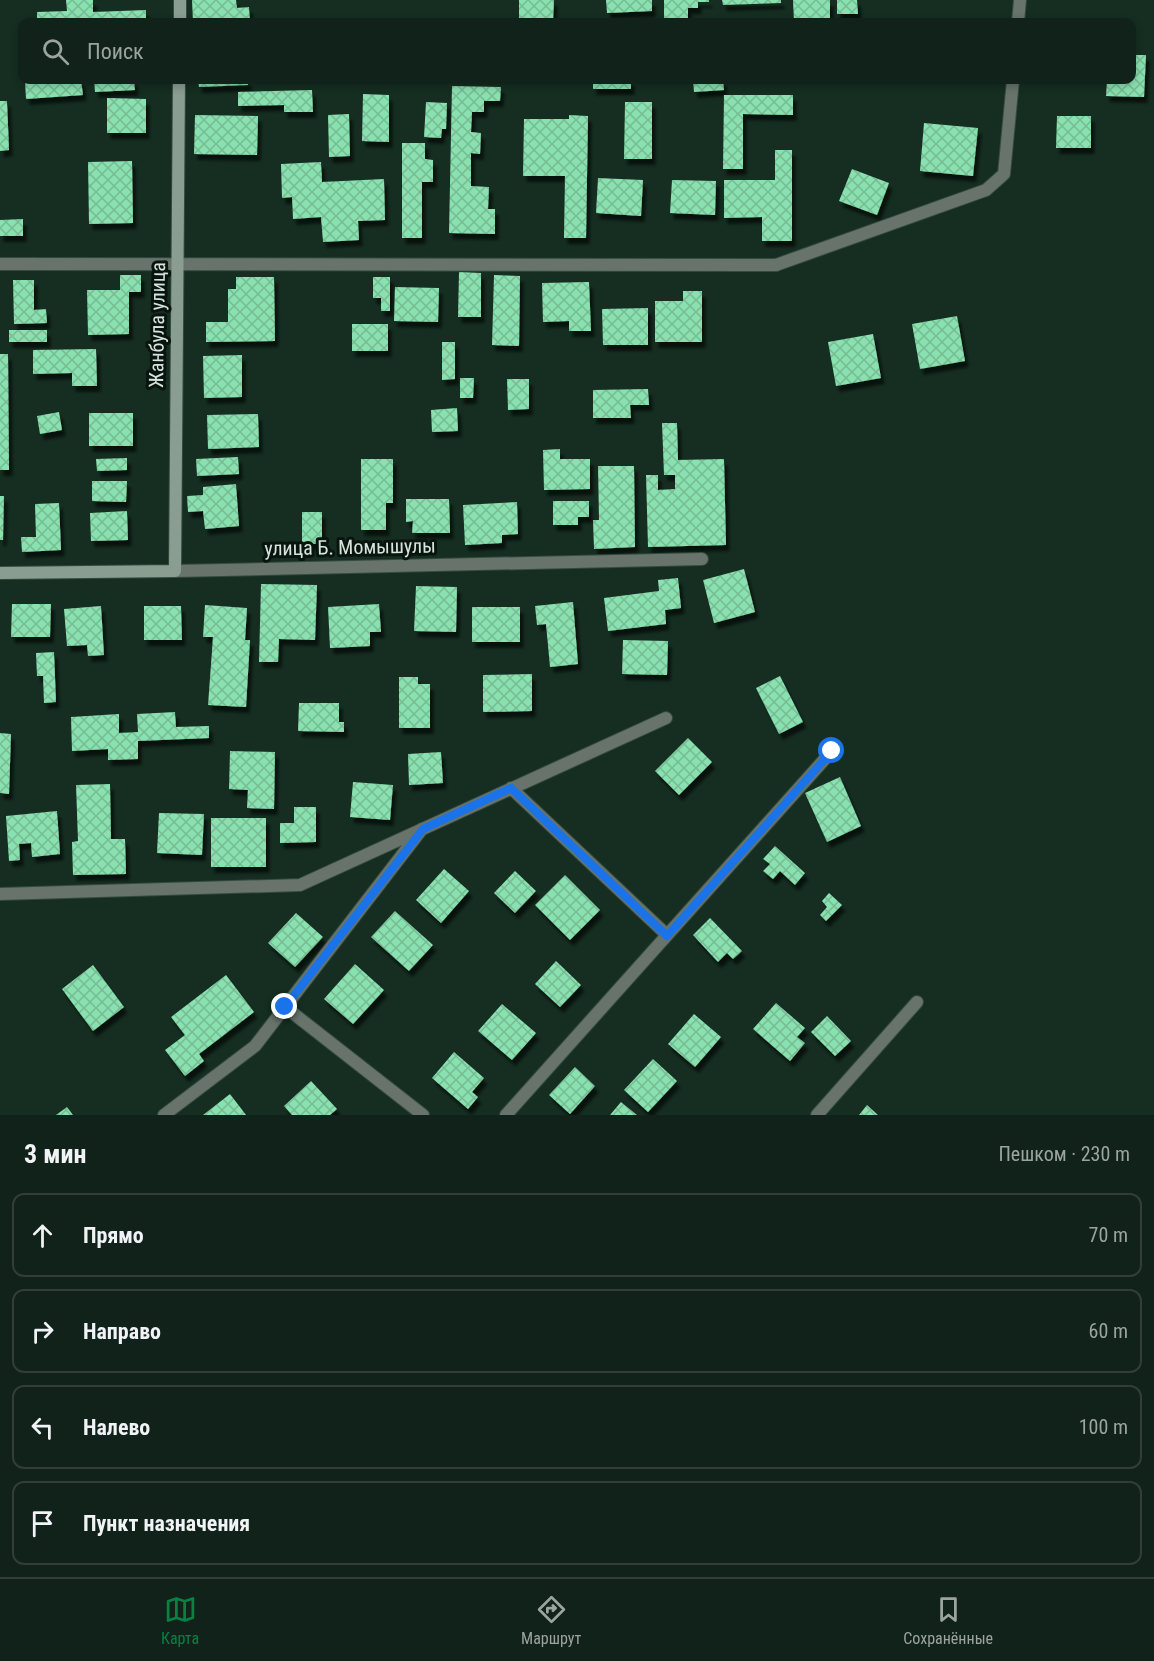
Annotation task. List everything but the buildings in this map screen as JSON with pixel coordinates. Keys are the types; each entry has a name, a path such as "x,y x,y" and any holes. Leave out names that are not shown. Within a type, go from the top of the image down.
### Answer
{"street":[{"path":"180,0 180,18"},
{"path":"1018,18 1020,0"},
{"name":"Жанбула улица","path":"175,571 179,84"},
{"path":"0,264 776,265 986,190 1004,174 1013,84"},
{"name":"улица Б. Момышулы","path":"0,573 702,559"},
{"path":"0,894 300,885 666,718"},
{"path":"506,1115 832,751"},
{"path":"511,788 667,936"},
{"path":"164,1115 255,1046 423,829"},
{"path":"817,1115 917,1002"},
{"path":"285,1007 423,1115"}],"route":[{"path":"285,1007 423,829 511,788 667,936 832,751"}]}
